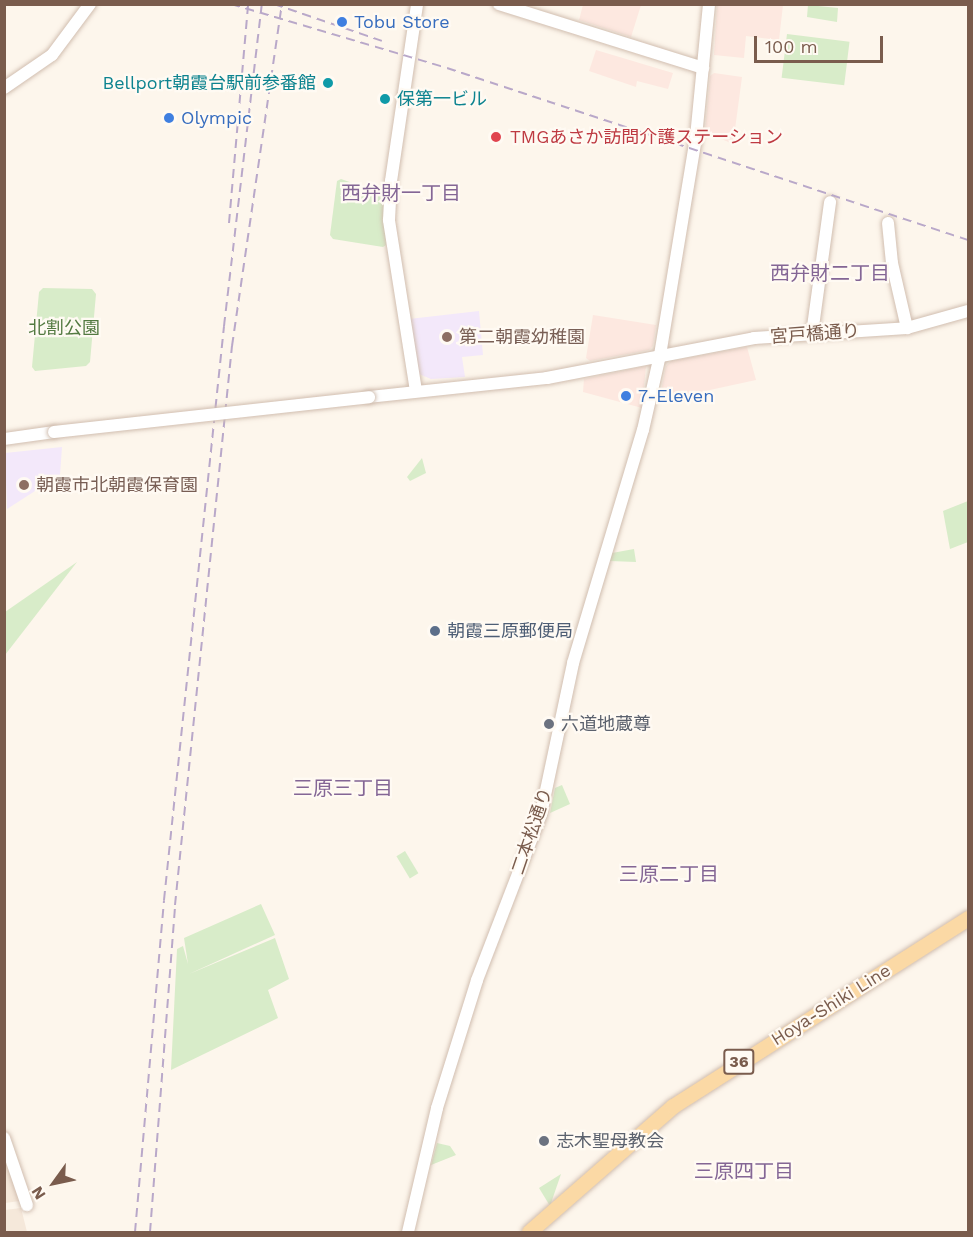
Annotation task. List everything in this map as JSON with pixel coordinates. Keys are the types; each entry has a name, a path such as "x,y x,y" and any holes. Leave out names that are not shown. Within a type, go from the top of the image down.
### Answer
{"main road":[{"name":"Hoya-Shiki Line","path":"529,1233 673,1106 969,918"}],"street":[{"path":"4,88 52,55 90,4"},
{"path":"416,391 389,220 391,181 417,4"},
{"path":"499,4 703,68"},
{"name":"二本松通り","path":"408,1233 437,1108 484,958 541,814 561,708 636,456 660,355 696,137 709,4"},
{"path":"812,334 830,202"},
{"path":"888,223 892,263 907,328"},
{"name":"宮戸橋通り","path":"4,439 416,391 518,382 748,339 907,328 969,311"},
{"path":"4,1138 27,1205"}],"shaded area":[{"path":"583,5 641,5 631,37 579,20"},
{"path":"717,5 783,5 779,40 746,36 744,58 714,55"},
{"path":"596,50 673,73 668,89 637,81 636,87 589,71"},
{"path":"714,73 742,77 733,144 705,132 710,76"},
{"name":"第二朝霞幼稚園","path":"479,311 483,355 462,357 465,377 431,379 419,374 409,319"},
{"path":"593,315 656,325 653,346 649,350 590,361 586,358"},
{"path":"747,347 756,380 659,401 666,366 671,361"},
{"path":"646,366 642,408 583,392 584,379"},
{"name":"朝霞市北朝霞保育園","path":"62,447 60,475 7,509 5,453"},
{"path":"5,1156 20,1201 5,1203"},
{"path":"21,1208 27,1232 5,1232 5,1210"}],"green space":[{"path":"808,5 838,8 837,22 807,17"},
{"path":"787,34 850,42 844,85 782,78"},
{"path":"341,179 384,194 386,245 383,247 333,239 330,235 337,181"},
{"name":"北割公園","path":"43,288 92,289 96,294 90,362 86,366 35,371 32,367 39,292"},
{"path":"422,458 426,473 410,481 407,477"},
{"path":"968,501 968,542 950,549 943,511"},
{"path":"634,549 636,562 610,561 612,553"},
{"path":"77,562 5,655 5,612"},
{"path":"562,785 570,804 550,813 555,788"},
{"path":"405,851 418,873 410,878 396,856"},
{"path":"261,904 275,935 189,974 275,938 289,979 268,990 278,1018 171,1070 177,949 183,946 188,964 184,938"},
{"path":"437,1143 450,1146 456,1155 431,1165"},
{"path":"561,1174 550,1206 539,1188"}],"railway":[{"path":"231,4 447,68 968,240"},
{"path":"229,223 248,4"},
{"path":"135,1232 164,900 224,326 262,4"},
{"path":"274,4 382,41"},
{"path":"150,1232 175,905 232,346 282,4"}],"place":[{"name":"Tobu Store","path":"342,22"},
{"name":"Bellport朝霞台駅前参番館","path":"328,83"},
{"name":"保第一ビル","path":"385,99"},
{"name":"Olympic","path":"169,118"},
{"name":"TMGあさか訪問介護ステーション","path":"496,137"},
{"name":"第二朝霞幼稚園","path":"447,337"},
{"name":"7-Eleven","path":"626,396"},
{"name":"朝霞市北朝霞保育園","path":"24,485"},
{"name":"朝霞三原郵便局","path":"435,631"},
{"name":"六道地蔵尊","path":"549,724"},
{"name":"志木聖母教会","path":"544,1141"}],"district":[{"name":"西弁財一丁目","path":"401,193"},
{"name":"西弁財二丁目","path":"830,273"},
{"name":"三原三丁目","path":"343,788"},
{"name":"三原二丁目","path":"669,874"},
{"name":"三原四丁目","path":"744,1171"}]}
